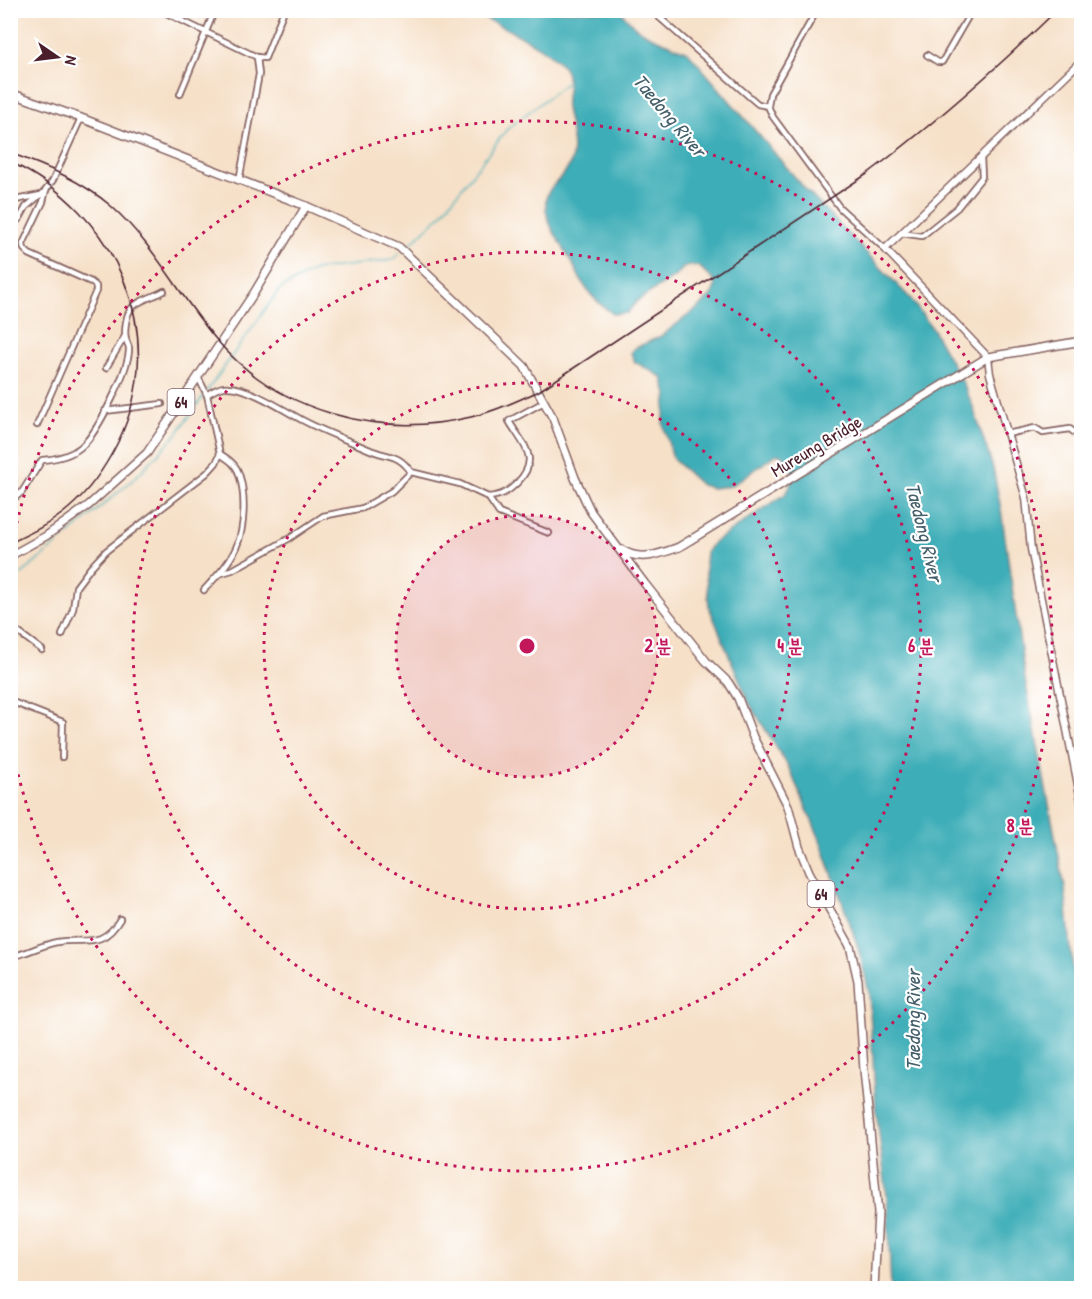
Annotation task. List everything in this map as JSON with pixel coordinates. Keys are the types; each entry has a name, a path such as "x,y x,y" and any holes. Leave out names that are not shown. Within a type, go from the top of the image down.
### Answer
{"main road":[{"path":"1082,60 885,249 988,357 990,374 1026,498 1031,549 1082,805"},
{"path":"10,93 81,118 239,182 306,206"},
{"name":"64","path":"10,556 46,536 118,481 147,453 200,381 306,206 399,247 524,366 553,418 574,478 591,512 706,661 733,689 753,737 788,806 799,847 809,872 850,946 858,981 878,1213 874,1288"},
{"path":"988,357 1082,341"},
{"name":"Mureung Bridge","path":"620,549 629,555 648,556 679,547 988,357"}],"street":[{"path":"160,10 257,57 265,58 285,10"},
{"path":"180,94 215,10"},
{"path":"651,10 758,104 768,106"},
{"path":"817,10 770,94 768,106 773,117 840,208 885,249"},
{"path":"927,55 942,62 972,10"},
{"path":"239,182 259,74 257,57"},
{"path":"10,227 53,180 81,118"},
{"path":"901,233 922,236 957,208 982,177 981,157"},
{"path":"37,425 96,291 96,286 91,282 29,254 24,249 23,244 43,202 46,190"},
{"path":"10,201 41,195"},
{"path":"106,368 125,336 128,312 141,301 164,291"},
{"path":"10,497 16,497 22,492 42,460 62,457 83,446 94,432 124,371 129,347 125,336"},
{"path":"62,635 74,609 76,587 91,567 106,551 216,464 220,454 207,395 200,381"},
{"path":"207,395 227,387 257,396 305,422 342,438 378,453 397,456 405,462 411,472 460,484 488,496 507,493 529,470 526,445 509,421 544,402"},
{"path":"105,411 162,404"},
{"path":"1007,434 1035,428 1043,433 1070,429 1082,439"},
{"path":"204,590 219,574 237,547 243,516 238,473 230,460 220,454"},
{"path":"219,574 232,570 290,538 323,516 363,508 392,491 411,472"},
{"path":"488,496 499,513 549,533"},
{"path":"10,626 42,650"},
{"path":"10,701 63,722 62,757"},
{"path":"10,957 55,943 92,941 114,928 120,919"}],"water":[{"name":"Taedong River","path":"466,11 620,11 635,27 648,35 688,52 806,190 910,298 932,328 963,383 993,468 1025,679 1065,888 1082,1062 1081,1288 891,1288 887,1197 876,1110 869,993 857,944 819,837 788,766 749,703 709,607 706,552 713,543 784,495 792,480 790,465 783,455 777,454 731,486 712,488 701,485 673,459 663,424 667,394 662,377 635,362 631,353 633,349 661,336 703,304 712,294 715,287 714,281 700,267 690,265 637,301 627,313 613,314 593,297 582,282 547,216 547,194 566,172 572,155 566,103 568,81 566,72 550,55 537,46 505,28"}],"waterway":[{"path":"406,248 440,216 508,128 569,81"},
{"path":"207,391 280,289 315,270 392,260 400,253"},
{"path":"10,584 136,477 176,435 204,395"}],"railway":[{"path":"10,153 63,175 88,189 111,206 140,236 215,338 240,364 268,385 299,401 331,413 366,421 401,424 436,423 480,415 539,391 867,174 965,95 1057,10"},
{"path":"10,162 47,184 79,211 105,244 124,280 135,319 138,360 133,401 118,442 97,477 77,501 62,513 10,543"}]}
